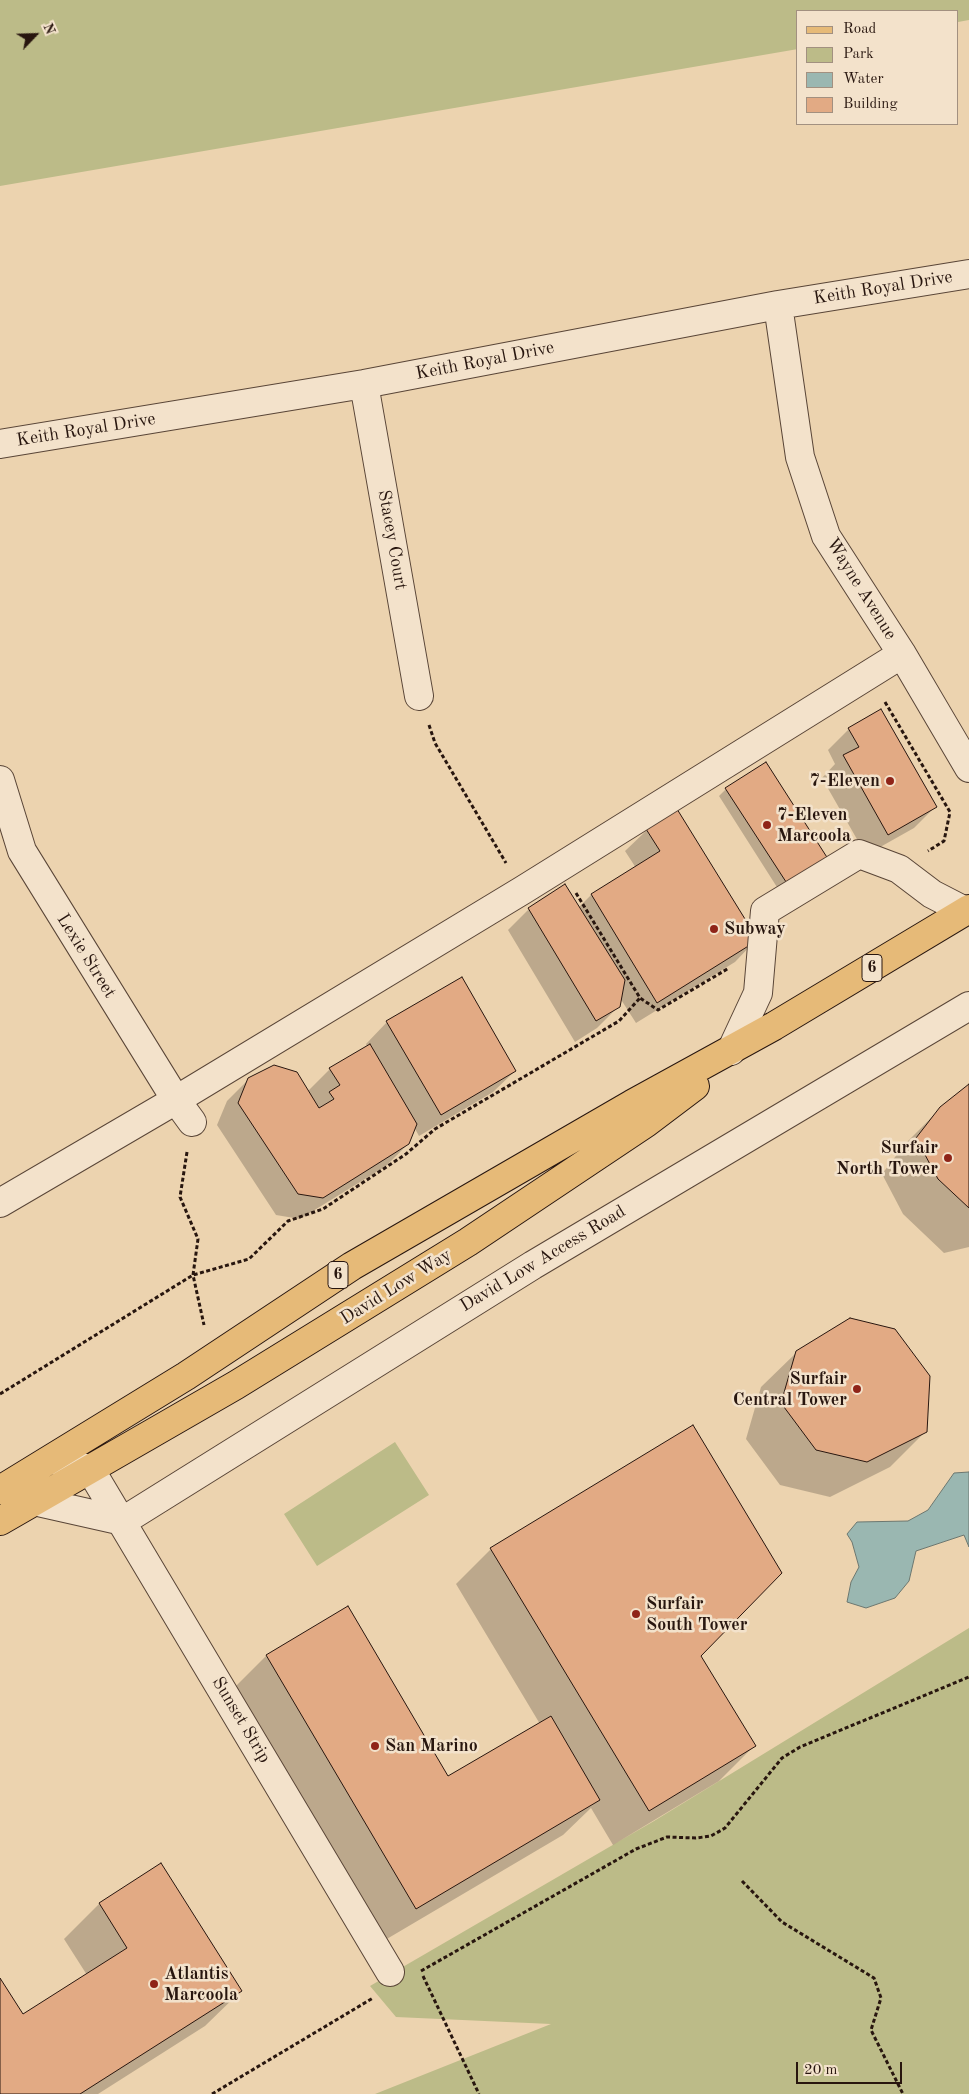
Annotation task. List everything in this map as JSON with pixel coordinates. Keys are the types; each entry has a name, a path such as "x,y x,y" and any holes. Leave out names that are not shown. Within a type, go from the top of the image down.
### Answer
{"main road":[{"name":"David Low Way","path":"0,1490 52,1460 219,1356 352,1266 632,1104 774,1026 967,910"},
{"name":"David Low Way","path":"0,1521 236,1385 468,1242 646,1123 774,1026"}],"street":[{"name":"Keith Royal Drive","path":"0,444 364,384 778,304 969,274"},
{"name":"Wayne Avenue","path":"778,304 800,457 826,536 902,654 969,768"},
{"name":"Stacey Court","path":"364,384 419,696"},
{"path":"0,1203 176,1100 523,890 902,654"},
{"name":"Lexie Street","path":"0,780 22,851 176,1100 192,1122"},
{"path":"731,1050 758,993 765,912 859,854 899,868 932,894 967,910"},
{"name":"David Low Access Road","path":"123,1521 533,1264 969,1006"},
{"path":"52,1460 90,1469"},
{"name":"Sunset Strip","path":"90,1469 123,1521 395,1980"},
{"path":"34,1501 123,1521"}],"path":[{"path":"419,696 435,743 523,890"},
{"path":"0,1394 193,1275 249,1259 288,1221 322,1209 406,1154 435,1129 619,1021 640,998"},
{"path":"192,1122 180,1197 198,1239 193,1275 205,1330"},
{"path":"212,2094 395,1980 420,1971 636,1849 667,1837 696,1838 711,1836 725,1828 782,1758 800,1747 969,1677"},
{"path":"742,1881 782,1922 874,1978 881,1998 871,2030 903,2094"},
{"path":"420,1971 479,2094"}],"green space":[{"path":"0,0 969,0 969,20 959,22 959,10 796,10 796,49 0,186"},
{"path":"395,1442 429,1495 317,1566 284,1514"},
{"path":"969,1628 969,2094 375,2094 551,2024 396,2017 370,1986 654,1821"}],"water":[{"path":"969,1472 969,1547 964,1535 916,1551 909,1581 895,1598 866,1608 847,1602 851,1582 859,1567 852,1542 847,1534 857,1522 908,1521 928,1510 954,1473"}],"building":[{"name":"7-Eleven","path":"881,709 937,807 888,835 843,755 859,747 848,728"},
{"path":"766,762 830,862 790,888 725,788"},
{"path":"677,809 758,940 657,1003 591,894 660,851 646,829"},
{"path":"565,884 625,980 620,1007 596,1021 528,908"},
{"path":"462,977 516,1071 441,1115 386,1021"},
{"path":"370,1044 417,1124 409,1144 323,1198 298,1194 238,1103 248,1078 274,1065 297,1072 319,1108 334,1099 329,1092 340,1085 329,1068"},
{"name":"Surfair North Tower","path":"969,1084 969,1208 938,1179 916,1138 940,1107"},
{"name":"Surfair Central Tower","path":"850,1318 895,1329 930,1376 927,1432 867,1462 816,1450 781,1403 796,1351"},
{"name":"Surfair South Tower","path":"693,1425 782,1573 701,1656 756,1746 649,1811 490,1548"},
{"name":"San Marino","path":"348,1606 448,1776 551,1716 600,1800 416,1909 266,1655"},
{"name":"Atlantis Marcoola","path":"161,1863 242,1991 80,2094 0,2094 0,1978 23,2014 127,1948 99,1903"}],"place":[{"name":"7-Eleven","path":"890,781"},
{"name":"7-Eleven Marcoola","path":"767,825"},
{"name":"Subway","path":"714,929"},
{"name":"Surfair North Tower","path":"948,1158"},
{"name":"Surfair Central Tower","path":"857,1389"},
{"name":"Surfair South Tower","path":"636,1614"},
{"name":"San Marino","path":"375,1746"},
{"name":"Atlantis Marcoola","path":"154,1984"}]}
